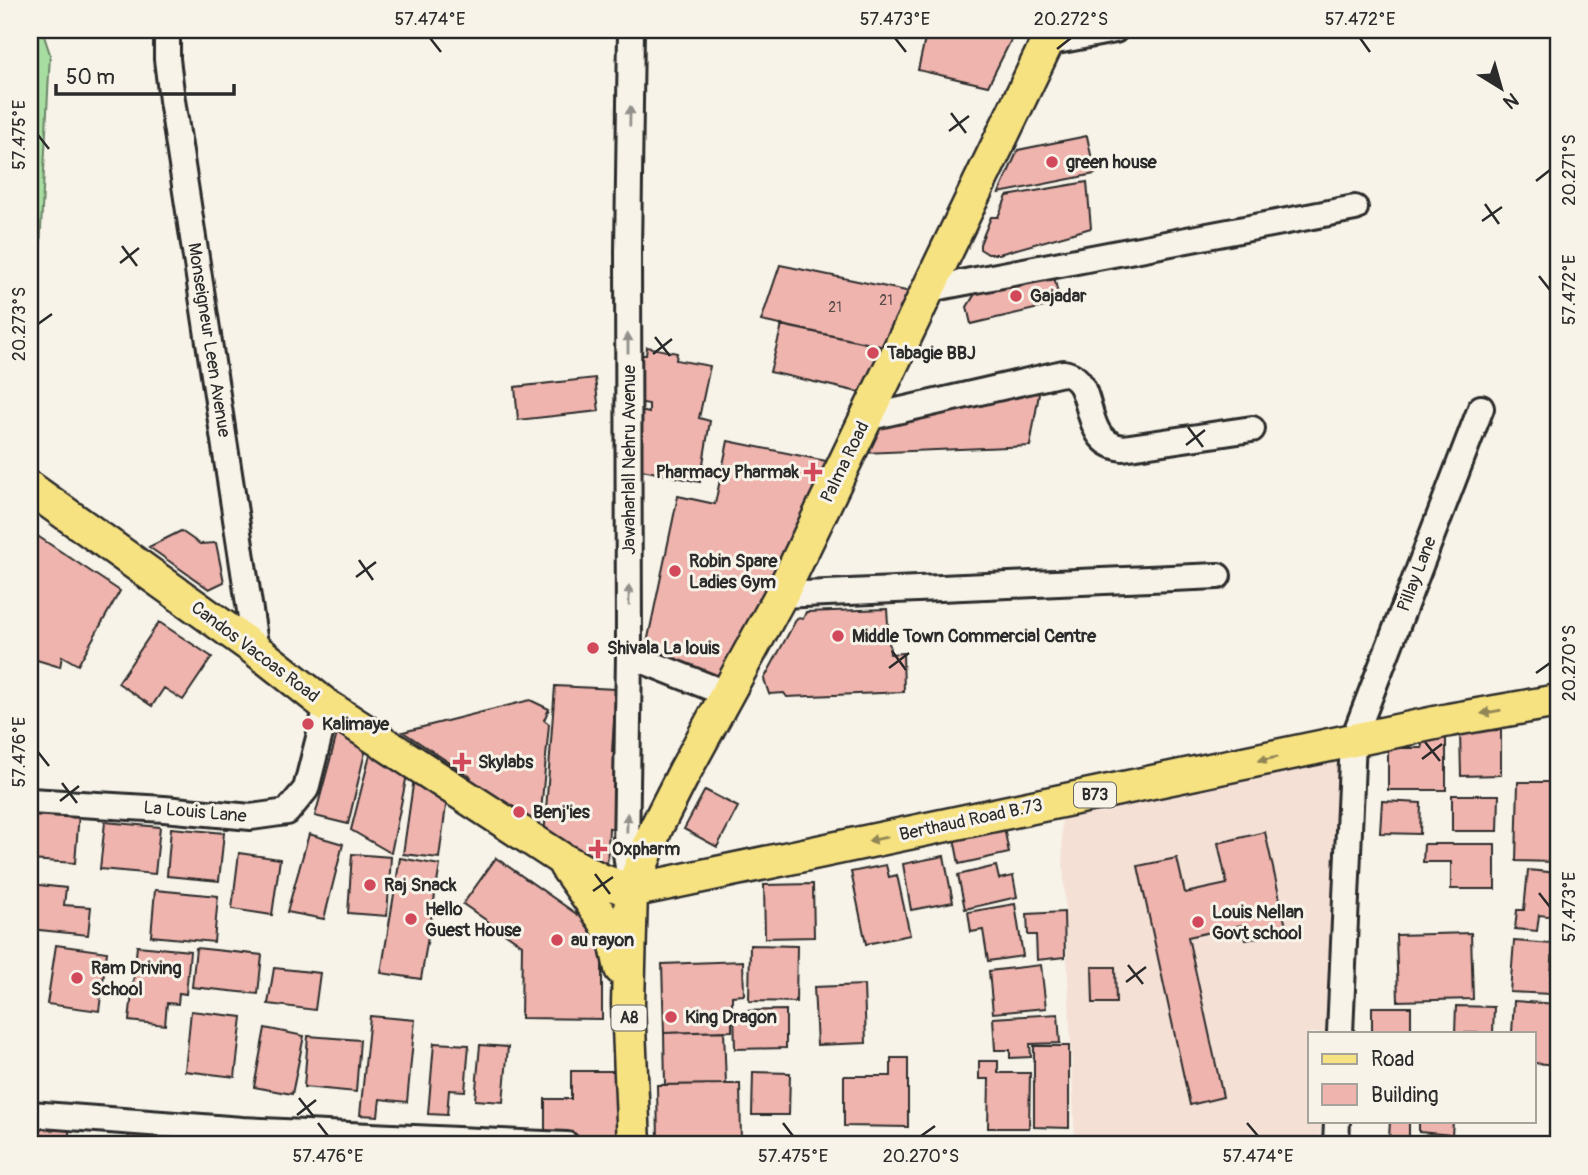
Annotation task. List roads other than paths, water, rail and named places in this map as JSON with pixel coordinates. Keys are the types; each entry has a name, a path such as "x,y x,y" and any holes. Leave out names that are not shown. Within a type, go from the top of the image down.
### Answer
{"main road":[{"name":"Palma Road","path":"631,891 657,827 781,595 1049,37"},
{"name":"Candos Vacoas Road","path":"30,488 256,650 327,706 560,858 601,880 631,891"},
{"name":"Berthaud Road B.73","path":"631,891 1353,740 1557,694"},
{"path":"560,858 593,902 615,941 628,1004"},
{"name":"A8","path":"631,891 628,1004 634,1145"}],"street":[{"name":"Monseigneur Leen Avenue","path":"167,30 172,100 256,650"},
{"name":"Jawaharlall Nehru Avenue","path":"631,30 626,853 631,891"},
{"path":"1049,37 1115,30"},
{"path":"929,289 1355,208"},
{"path":"866,418 1063,373 1070,374 1082,386 1098,433 1112,447 1123,448 1252,429"},
{"name":"Pillay Lane","path":"1340,1032 1353,740 1481,408"},
{"path":"781,595 1218,576"},
{"path":"629,655 727,694"},
{"name":"La Louis Lane","path":"30,801 251,817 287,812 306,789 327,706"},
{"path":"30,1114 242,1138 567,1145"},
{"path":"1336,1145 1337,1122"}],"place":[{"name":"green house","path":"1052,162"},
{"name":"Gajadar","path":"1016,296"},
{"name":"Tabagie BBJ","path":"873,353"},
{"name":"Pharmacy Pharmak","path":"813,472"},
{"name":"Robin Spare Ladies Gym","path":"675,571"},
{"name":"Middle Town Commercial Centre","path":"838,636"},
{"name":"Shivala La louis","path":"593,648"},
{"name":"Kalimaye","path":"308,724"},
{"name":"Skylabs","path":"462,762"},
{"name":"Benj'ies","path":"519,812"},
{"name":"Oxpharm","path":"598,849"},
{"name":"Raj Snack","path":"370,885"},
{"name":"Hello Guest House","path":"411,919"},
{"name":"Louis Nellan Govt school","path":"1198,922"},
{"name":"au rayon","path":"557,940"},
{"name":"Ram Driving School","path":"77,978"},
{"name":"King Dragon","path":"671,1017"}]}
